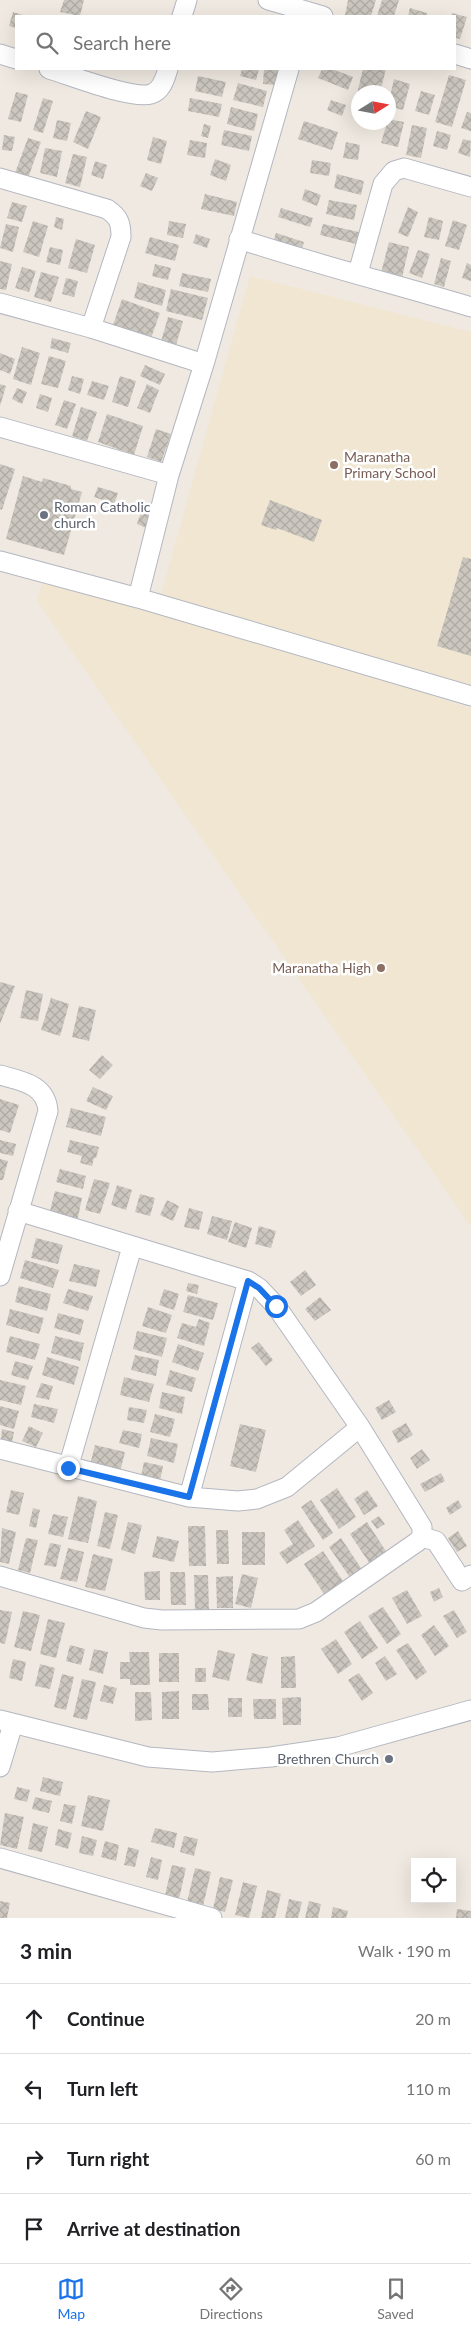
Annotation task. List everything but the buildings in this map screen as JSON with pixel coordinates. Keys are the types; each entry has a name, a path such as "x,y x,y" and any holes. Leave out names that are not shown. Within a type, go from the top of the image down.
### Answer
{"street":[{"path":"182,15 187,0"},
{"path":"268,0 311,15"},
{"path":"0,54 15,59"},
{"path":"456,54 471,59"},
{"path":"51,70 108,87 140,94 151,94 159,90 168,70"},
{"path":"138,598 169,475 204,364 289,70"},
{"path":"358,273 383,184 394,171 404,168 471,187"},
{"path":"0,178 108,209 115,214 121,223 121,237 91,328"},
{"path":"239,239 298,258 358,273 471,307"},
{"path":"0,303 91,328 204,364"},
{"path":"0,427 169,475"},
{"path":"0,561 138,598 471,696"},
{"path":"0,1075 36,1086 47,1102 48,1110 0,1276"},
{"path":"0,1576 144,1618 162,1620 291,1621 316,1612 418,1542 422,1537 422,1527 360,1428 276,1306 259,1288 248,1281 18,1211"},
{"path":"68,1468 132,1247"},
{"path":"189,1497 248,1281"},
{"path":"0,1449 68,1468 189,1497 238,1501 273,1494 287,1487 360,1428"},
{"path":"422,1537 436,1541 462,1581 471,1575"},
{"path":"0,1767 6,1722 148,1758 212,1762 271,1757 338,1747 471,1710"},
{"path":"0,1858 212,1918"}],"shaded area":[{"name":"Maranatha Primary School","path":"250,276 471,332 471,685 160,598"},
{"name":"Maranatha High","path":"44,577 148,605 471,708 471,1227 37,601"}],"place":[{"name":"Maranatha Primary School","path":"334,465"},
{"name":"Roman Catholic church","path":"44,515"},
{"name":"Maranatha High","path":"381,968"},
{"name":"Brethren Church","path":"389,1759"}],"route":[{"path":"68,1468 189,1497 248,1281 259,1288 276,1306"}]}
